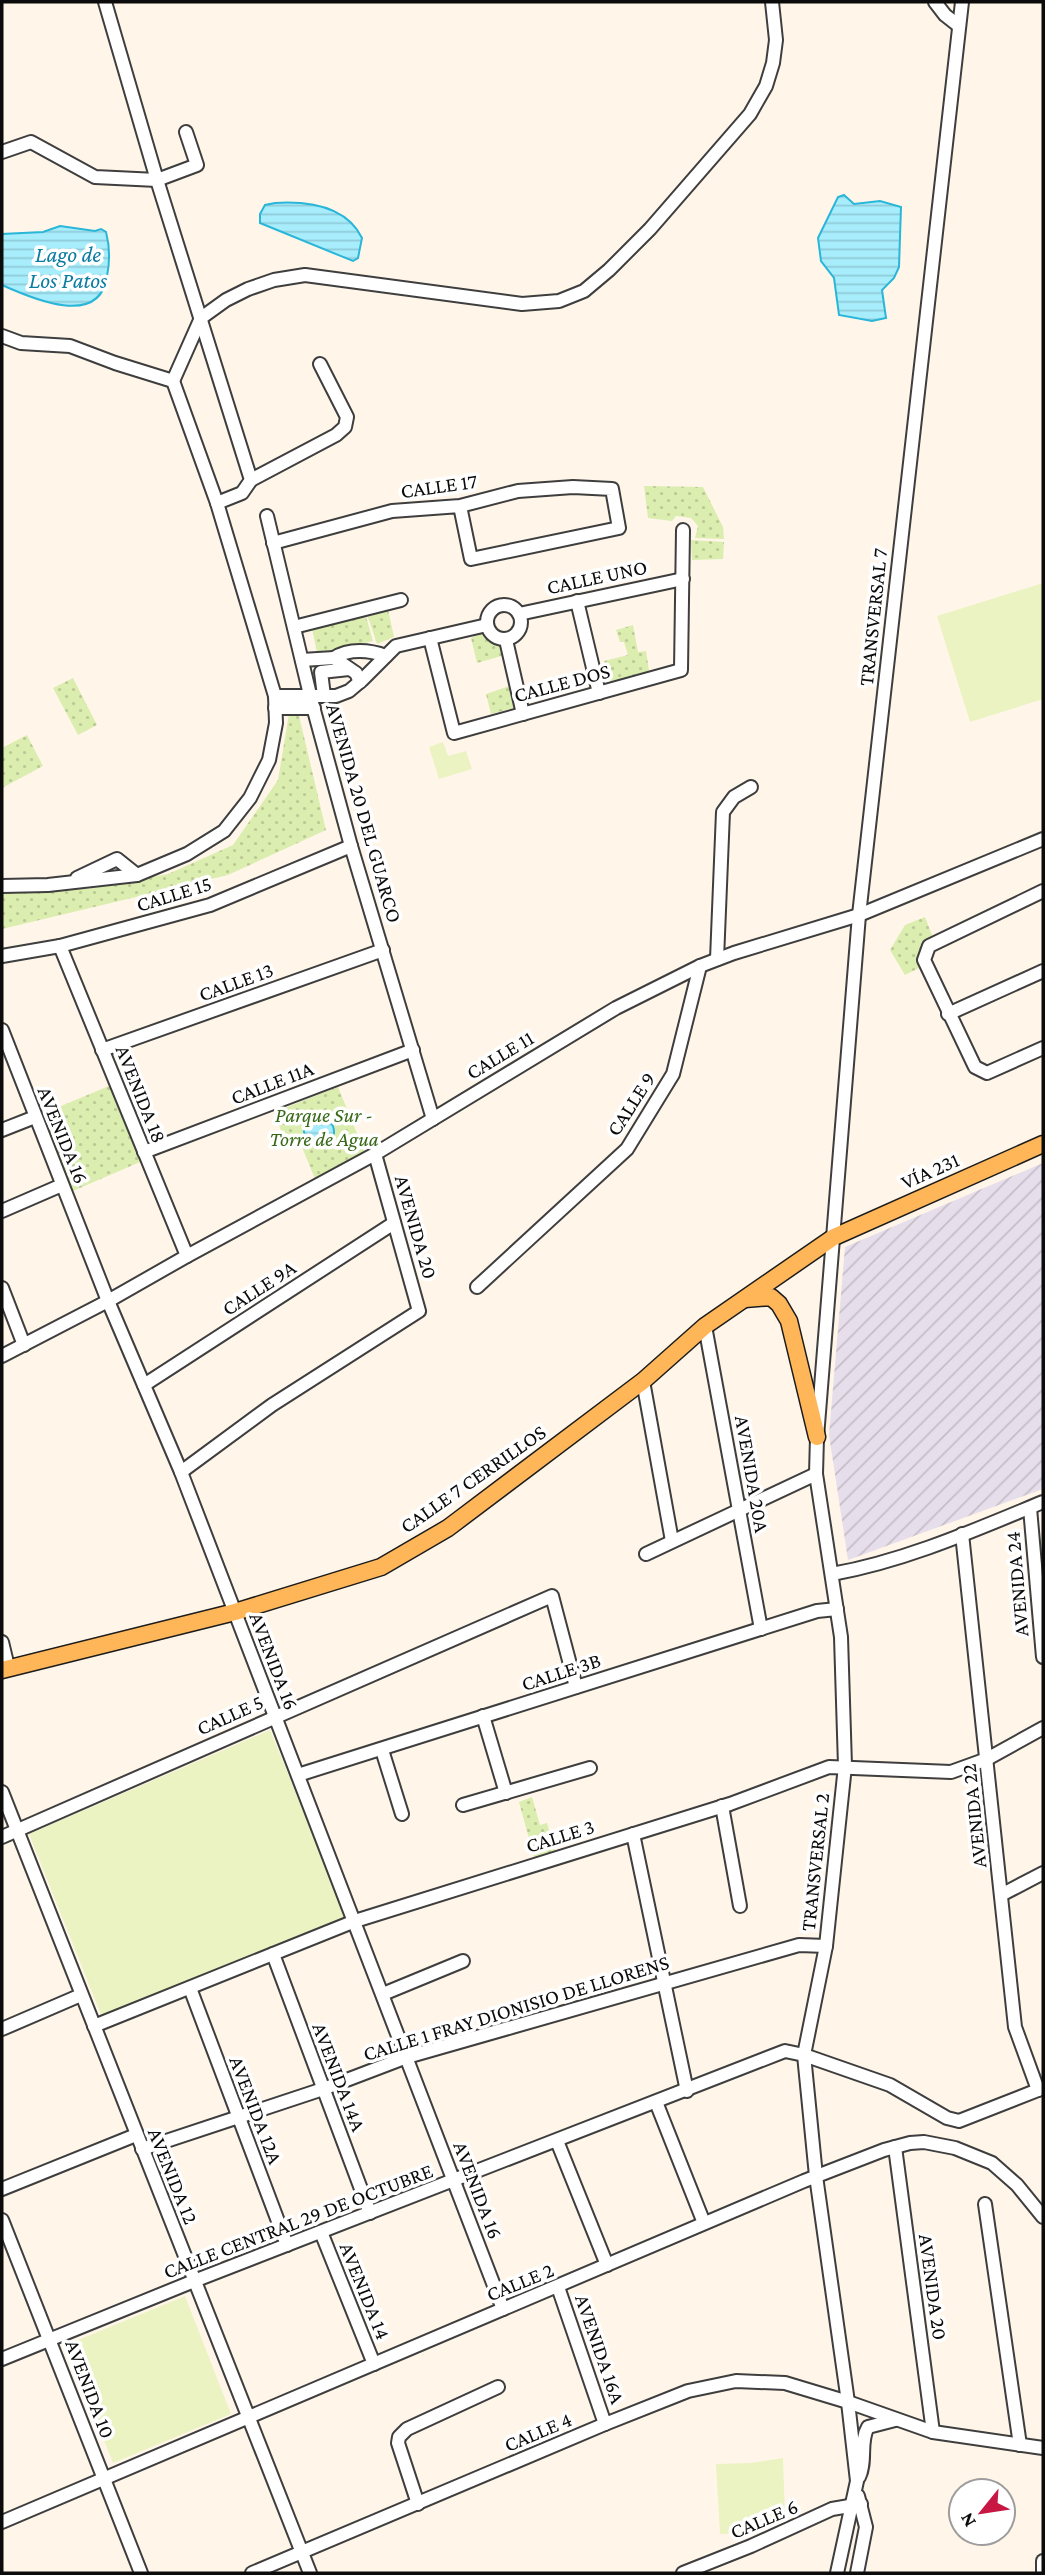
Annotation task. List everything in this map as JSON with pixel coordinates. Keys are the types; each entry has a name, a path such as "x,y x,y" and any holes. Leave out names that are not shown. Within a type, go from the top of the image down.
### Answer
{"main road":[{"name":"VÍA 231","path":"834,1237 1043,1144"},
{"name":"CALLE 7 CERRILLOS","path":"5,1669 235,1612 381,1567 448,1528 643,1381 705,1326 834,1237"},
{"path":"743,1300 771,1297 786,1313 817,1437"}],"street":[{"path":"2,886 69,882 117,859 137,875 187,854 224,831 250,798 269,760 275,723 275,702 217,503 173,381 201,318 226,300 248,289 274,279 305,275 522,304 559,300 584,291 650,229 750,114 766,86 773,63 776,40 772,2"},
{"path":"935,2 945,15 959,26"},
{"name":"TRANSVERSAL 7","path":"834,1237 859,915 962,2"},
{"path":"106,3 157,180 251,480"},
{"path":"2,152 31,142 95,177 157,180 197,165 186,132"},
{"path":"2,336 21,343 70,346 173,381"},
{"path":"217,503 242,493 251,480 336,435 345,427 347,417 320,364"},
{"name":"CALLE 17","path":"273,543 391,511 460,506 518,491 573,487 612,489 619,528 471,559 460,506"},
{"name":"AVENIDA 20 DEL GUARCO","path":"267,516 351,846 433,1119"},
{"path":"683,530 683,579"},
{"name":"CALLE UNO","path":"519,614 683,579"},
{"name":"CALLE DOS","path":"430,638 454,733 681,670 683,579"},
{"path":"294,627 401,600"},
{"path":"577,601 598,693"},
{"path":"512,606 519,614 521,627 512,638 506,640 495,637 487,625 488,615 496,607 512,606"},
{"path":"275,702 336,696 360,682 396,646 487,625"},
{"path":"506,640 523,714"},
{"path":"302,660 334,658 340,653 356,651 374,651 386,656"},
{"path":"334,658 356,673 360,682"},
{"path":"316,700 321,673 349,669"},
{"path":"717,959 723,812 734,797 751,787"},
{"name":"CALLE 11","path":"2,1356 108,1301 375,1154 616,1008 700,966 859,915 1043,839"},
{"name":"CALLE 15","path":"2,956 60,946 211,905 351,846"},
{"path":"1043,891 929,946 924,960 948,1014 979,1070 987,1073 1043,1048"},
{"name":"AVENIDA 18","path":"60,946 187,1256"},
{"name":"CALLE 13","path":"103,1050 383,950"},
{"name":"CALLE 9","path":"477,1287 626,1149 673,1074 700,966"},
{"path":"948,1014 1043,971"},
{"name":"AVENIDA 16","path":"2,1030 108,1301 181,1472 503,2309"},
{"name":"CALLE 11A","path":"144,1152 413,1050"},
{"path":"2,1130 35,1117"},
{"name":"AVENIDA 20","path":"181,1472 272,1405 419,1311 375,1154"},
{"path":"2,1211 62,1185"},
{"name":"CALLE 9A","path":"144,1385 394,1223"},
{"name":"TRANSVERSAL 2","path":"834,1237 816,1474 841,1637 845,1766 826,1946 804,2055 816,2176 849,2402 856,2485"},
{"path":"2,1288 24,1345"},
{"name":"AVENIDA 20A","path":"705,1326 761,1629"},
{"path":"643,1381 671,1541"},
{"path":"646,1553 816,1474"},
{"path":"832,1574 861,1569 1043,1502"},
{"name":"AVENIDA 24","path":"1030,1508 1043,1657"},
{"name":"AVENIDA 22","path":"962,1534 1015,2027 1040,2089"},
{"name":"CALLE 5","path":"2,1838 552,1596 576,1687"},
{"name":"CALLE 3B","path":"298,1775 817,1611 837,1609"},
{"path":"2,1642 5,1669"},
{"path":"484,1716 506,1793"},
{"name":"CALLE 3","path":"94,2026 355,1921 722,1806 829,1766 951,1772 987,1759 1043,1728"},
{"path":"382,1749 402,1814"},
{"path":"463,1805 590,1768"},
{"name":"AVENIDA 12","path":"2,1792 310,2573"},
{"path":"722,1806 740,1906"},
{"path":"633,1834 687,2091"},
{"path":"1001,1895 1043,1873"},
{"name":"CALLE 1 FRAY DIONISIO DE LLORENS","path":"142,2149 323,2089 407,2057 799,1945 826,1946"},
{"name":"AVENIDA 14A","path":"273,1954 370,2213"},
{"path":"383,1994 463,1961"},
{"name":"AVENIDA 12A","path":"190,1988 287,2245"},
{"path":"2,2029 81,1995"},
{"name":"CALLE CENTRAL 29 DE OCTUBRE","path":"2,2359 194,2281 785,2051 804,2055"},
{"path":"804,2055 890,2085 947,2118 959,2121 1040,2089"},
{"path":"656,2102 704,2223"},
{"path":"2,2189 136,2135"},
{"path":"557,2141 607,2265"},
{"name":"CALLE 2","path":"2,2522 704,2223 816,2176 895,2147 924,2142 975,2155 1004,2172 1041,2209"},
{"name":"AVENIDA 20","path":"895,2147 933,2432"},
{"path":"985,2204 1020,2445"},
{"name":"AVENIDA 10","path":"2,2220 141,2573"},
{"name":"AVENIDA 14","path":"321,2232 374,2364"},
{"name":"AVENIDA 16A","path":"558,2287 605,2424"},
{"name":"CALLE 4","path":"252,2573 688,2391 736,2381 785,2383 933,2432 1043,2448"},
{"path":"418,2504 398,2444 399,2437 407,2429 498,2387"},
{"path":"837,2573 855,2504 856,2485 863,2468 864,2434 868,2427 899,2420"},
{"path":"855,2504 866,2527 857,2573"},
{"name":"CALLE 6","path":"683,2573 762,2542 832,2509 855,2504"},
{"path":"1043,2561 1043,2573"}],"shaded area":[{"path":"1043,1163 1043,1489 848,1560 829,1435 845,1247"}],"green space":[{"path":"644,486 703,487 723,527 724,539 695,538 698,526 691,518 676,516 672,521 648,518"},
{"path":"691,540 724,542 723,559 692,560"},
{"path":"1043,583 1043,699 970,722 937,616"},
{"path":"388,610 394,637 377,644 368,617"},
{"path":"365,613 373,641 317,653 312,628"},
{"path":"633,625 638,652 646,651 649,671 610,682 604,661 628,655 616,630"},
{"path":"488,629 501,642 505,655 477,663 471,638"},
{"path":"73,678 97,725 78,735 53,688"},
{"path":"512,685 518,707 491,714 486,694"},
{"path":"296,703 326,830 228,875 2,929 2,889 88,889 168,874 233,845 278,780 289,714"},
{"path":"27,735 43,766 2,788 2,748"},
{"path":"443,742 448,756 466,751 472,769 439,779 429,747"},
{"path":"925,917 932,935 922,951 923,966 905,975 890,950 905,925"},
{"path":"116,1083 147,1159 66,1194 35,1117"},
{"name":"Parque Sur - Torre de Agua","path":"338,1087 365,1153 314,1183 315,1179 300,1142 287,1147 274,1112"},
{"path":"270,1730 348,1919 102,2017 29,1834"},
{"path":"532,1797 540,1825 547,1823 557,1857 536,1864 519,1802"},
{"path":"185,2296 231,2414 113,2463 66,2345"},
{"path":"783,2458 785,2516 754,2529 754,2533 720,2534 716,2464"}],"water":[{"path":"844,195 854,204 880,201 901,207 899,267 894,278 882,290 886,318 872,321 839,315 834,278 821,261 818,238 838,197"},
{"path":"300,203 336,212 355,227 362,238 358,258 353,261 260,223 260,214 265,205"},
{"name":"Lago de Los Patos","path":"60,226 95,231 101,229 106,232 109,265 102,292 92,301 79,305 64,305 31,297 2,285 2,234 43,232"},
{"path":"319,1117 330,1121 334,1132 330,1143 319,1147 308,1143 304,1132 308,1121"}]}
